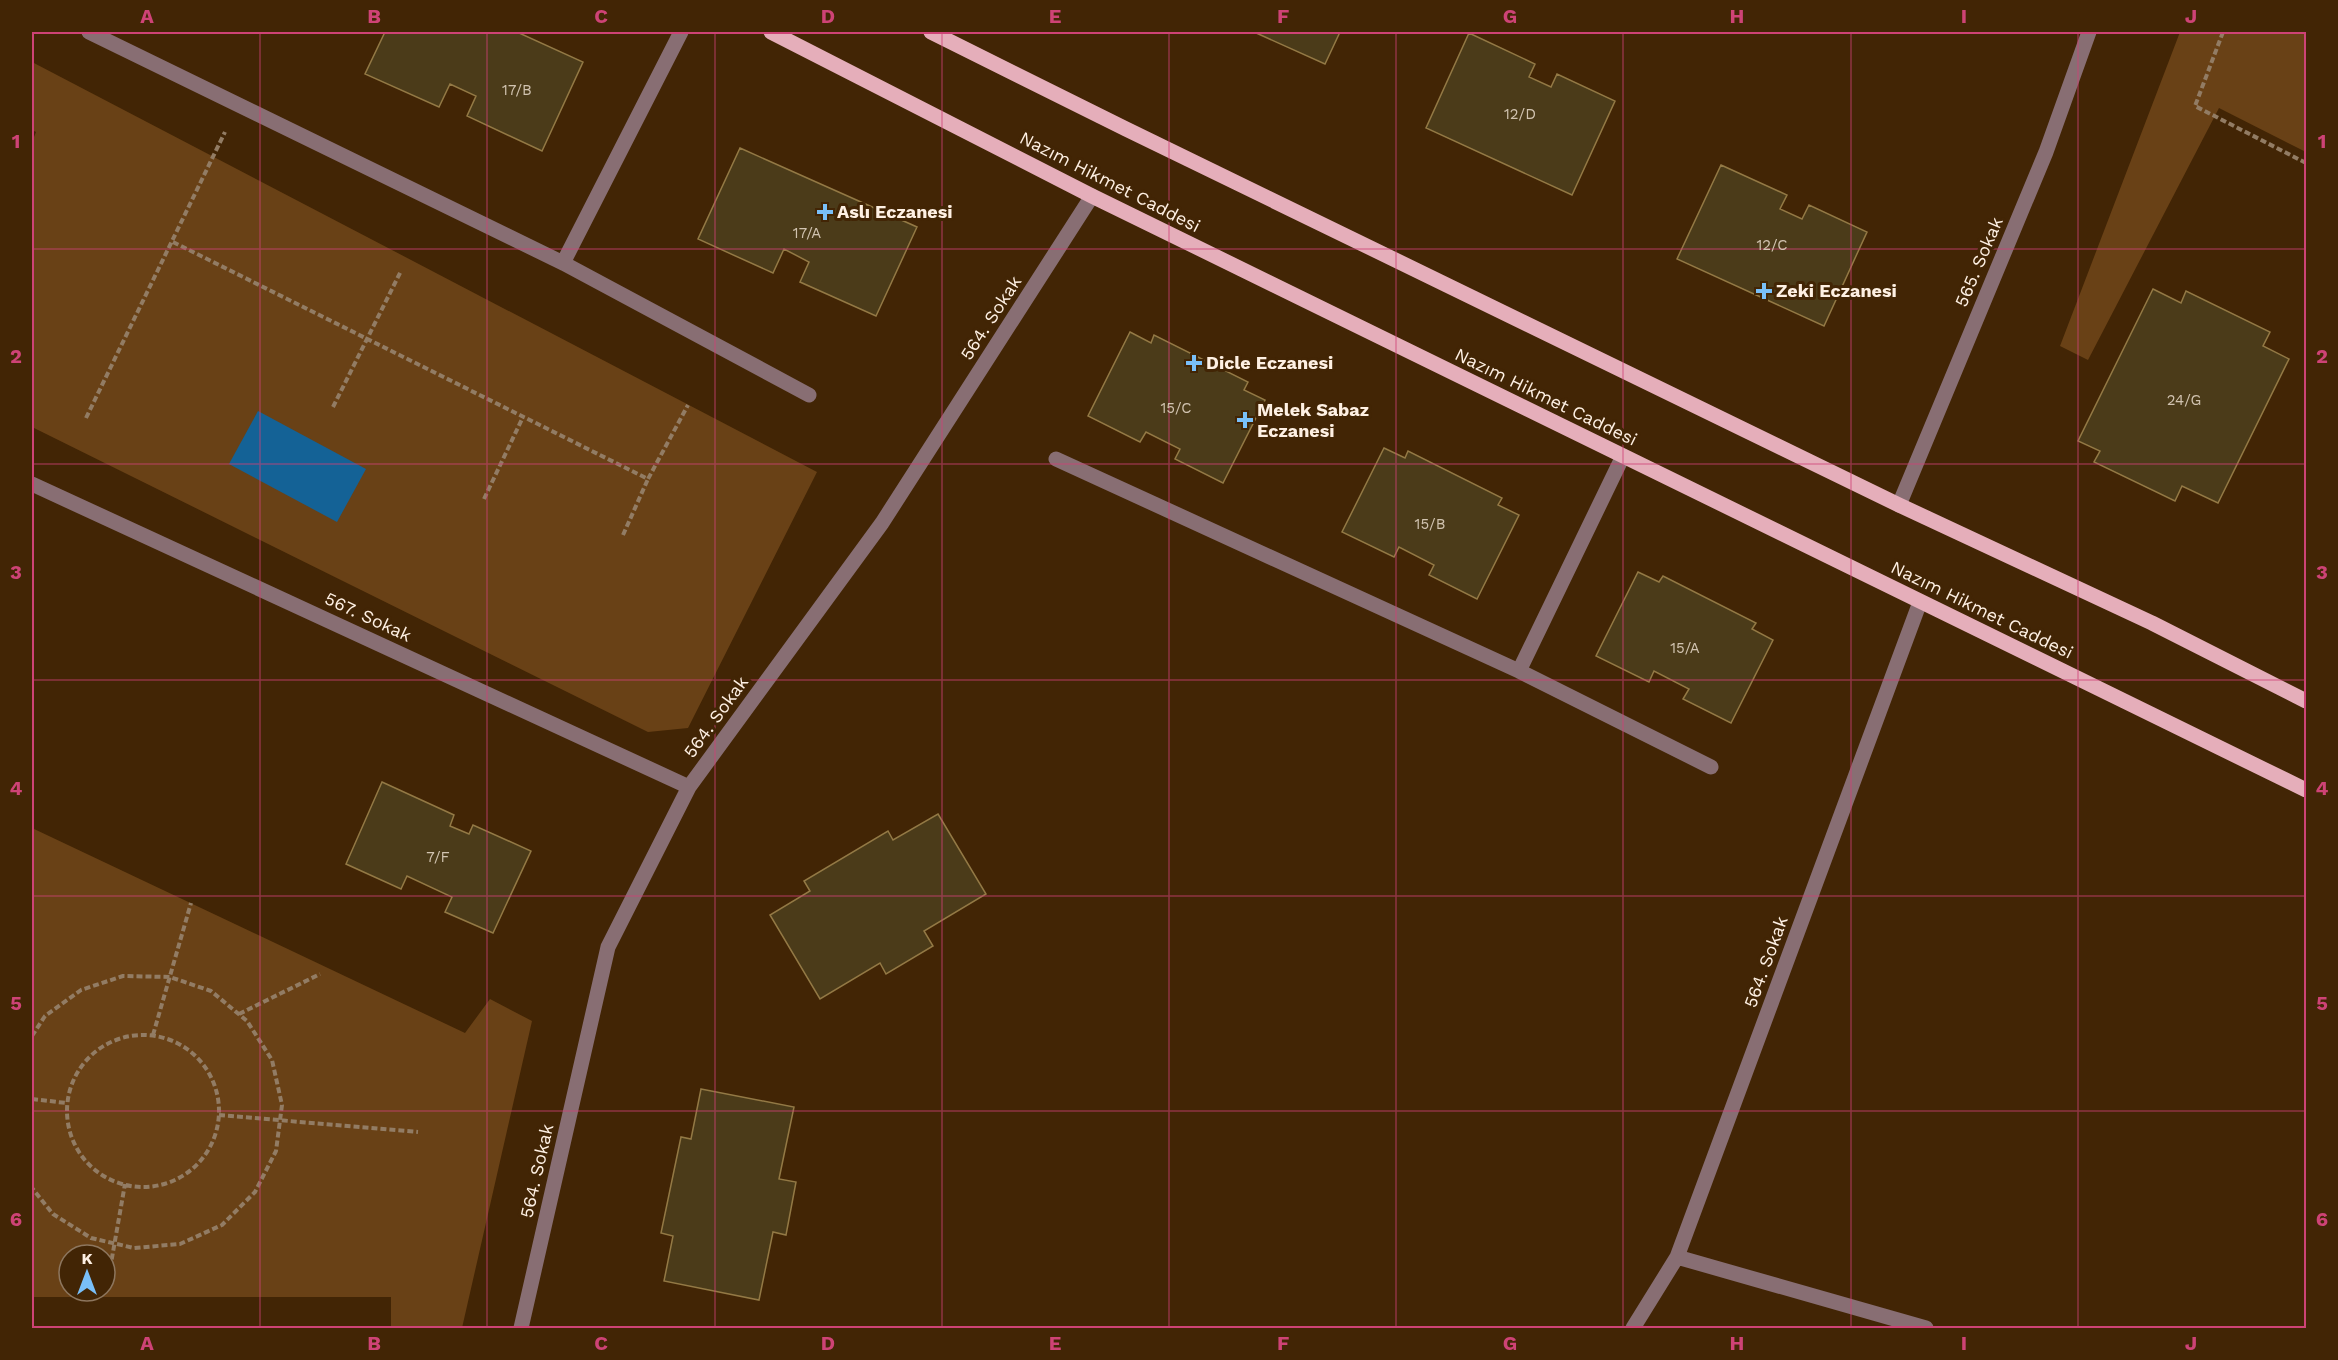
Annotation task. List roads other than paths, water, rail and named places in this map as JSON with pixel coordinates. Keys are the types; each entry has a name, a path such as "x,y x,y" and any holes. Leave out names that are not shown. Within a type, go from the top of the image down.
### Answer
{"main road":[{"name":"Nazım Hikmet Caddesi","path":"771,32 1092,196 2307,790"},
{"path":"930,32 1899,505 2152,623 2307,701"}],"street":[{"path":"89,32 563,263 809,394"},
{"path":"563,263 681,32"},
{"name":"565. Sokak","path":"1899,505 2046,152 2089,32"},
{"name":"564. Sokak","path":"521,1329 608,947 689,787 882,523 1092,196"},
{"path":"1520,671 1623,456"},
{"path":"1056,459 1520,671 1711,767"},
{"name":"567. Sokak","path":"32,483 689,787"},
{"name":"564. Sokak","path":"1633,1329 1677,1257 1920,602"},
{"path":"1677,1257 1926,1329"}],"water":[{"path":"258,411 366,469 337,522 229,464"}],"place":[{"name":"Aslı Eczanesi","path":"825,212"},
{"name":"Zeki Eczanesi","path":"1764,291"},
{"name":"Dicle Eczanesi","path":"1194,363"},
{"name":"Melek Sabaz Eczanesi","path":"1245,420"}]}
